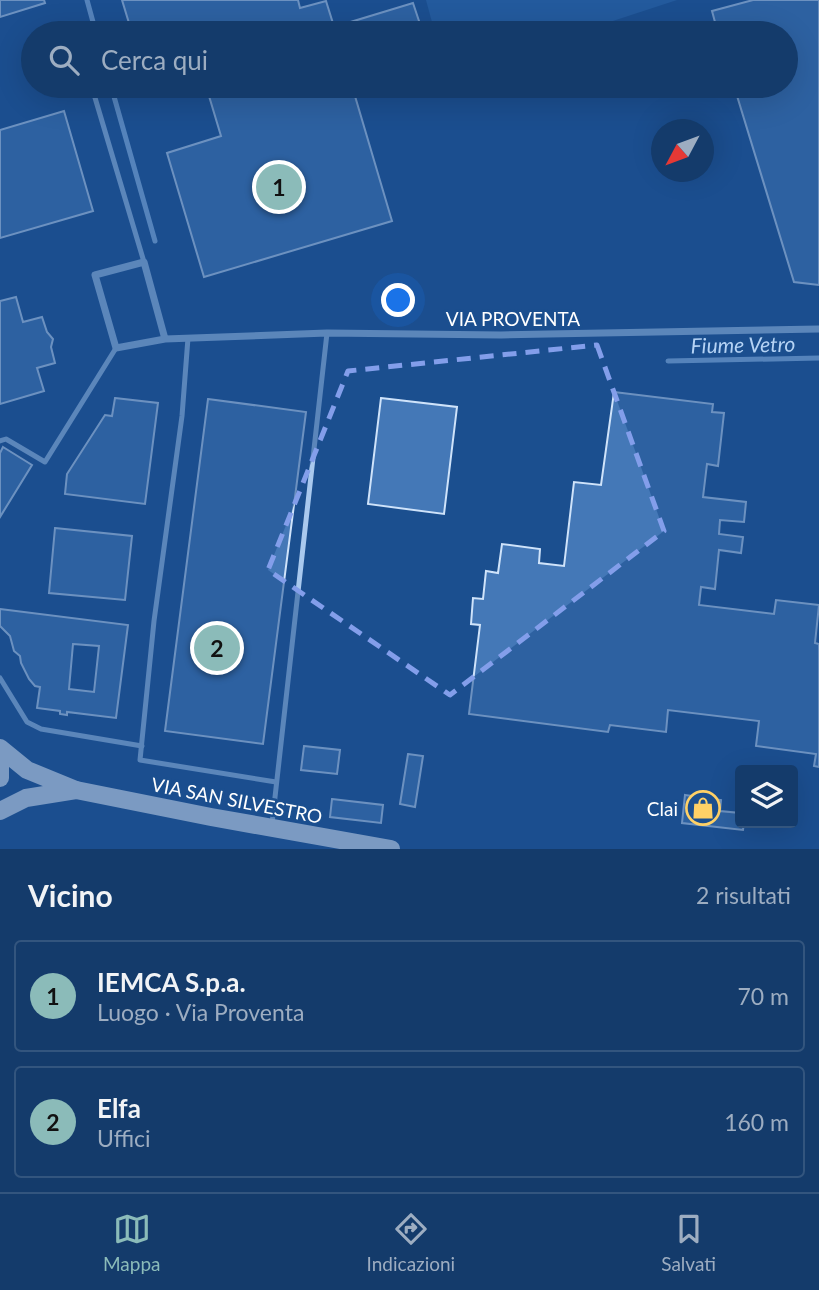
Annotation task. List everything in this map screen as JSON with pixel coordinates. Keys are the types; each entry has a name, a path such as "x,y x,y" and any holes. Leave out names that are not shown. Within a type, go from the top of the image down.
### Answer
{"main road":[{"name":"VIA SAN SILVESTRO","path":"0,748 27,770 76,790 391,849"},
{"path":"0,764 0,778"},
{"name":"VIA SAN SILVESTRO","path":"0,811 26,799 76,790"}],"street":[{"path":"116,348 95,275 144,262 165,339"},
{"name":"VIA PROVENTA","path":"116,348 165,339 327,333 501,335 819,329"}],"lane":[{"path":"95,98 144,262"},
{"path":"271,828 327,333"},
{"path":"188,338 182,416 155,621 141,760 276,782"},
{"path":"0,441 6,439 45,462 116,348"},
{"path":"0,678 27,722 41,730 142,746"}],"highlighted area":[{"path":"597,345 664,531 450,695 268,570 348,371"}],"shaded area":[{"path":"426,0 677,0 613,21 432,21"}],"building":[{"path":"0,0 44,0 45,3 0,17"},
{"path":"122,0 298,0 300,8 326,1 332,21 128,21"},
{"path":"753,0 819,0 819,285 794,282 738,98 798,98 798,21 715,21 712,11"},
{"path":"413,3 419,21 354,21"},
{"path":"210,98 356,98 392,221 204,277 167,153 221,136"},
{"path":"64,111 93,211 0,238 0,130"},
{"path":"16,297 23,322 42,317 47,332 53,339 51,347 55,363 37,368 44,391 0,404 0,301"},
{"path":"614,392 713,404 712,412 724,413 718,466 707,464 703,497 746,502 744,522 720,520 719,534 743,537 741,553 719,550 715,589 701,587 699,605 774,614 776,600 819,605 815,643 819,644 819,767 814,766 816,754 756,746 759,721 668,710 666,732 610,725 608,732 469,714 480,625 471,624 473,598 483,599 486,571 498,573 502,544 540,549 539,563 564,566 574,482 601,485"},
{"path":"115,398 158,403 145,504 65,494 67,474 105,415 112,416"},
{"path":"381,398 457,407 444,514 368,504"},
{"path":"208,399 306,412 263,744 165,731"},
{"path":"3,447 32,465 0,517 0,453"},
{"path":"55,528 132,536 125,600 49,593"},
{"path":"0,609 128,625 116,718 67,712 67,715 60,714 60,711 37,708 40,687 35,686 29,679 20,656 14,651 10,636 0,626","holes":["73,644 99,646 94,692 69,689"]},
{"path":"304,746 340,750 337,774 301,770"},
{"path":"408,754 423,756 415,807 400,804"},
{"path":"685,795 721,800 720,811 735,812 735,828 743,828 743,830 682,823"},
{"path":"332,799 383,805 381,823 330,817"}],"waterway":[{"name":"Fiume Vetro","path":"87,0 93,21"},
{"name":"Fiume Vetro","path":"114,98 155,241"},
{"name":"Fiume Vetro","path":"668,361 819,358"}],"place":[{"name":"IEMCA S.p.a.","path":"279,187"},
{"name":"Elfa","path":"217,648"},
{"name":"Clai","path":"703,808"}]}
